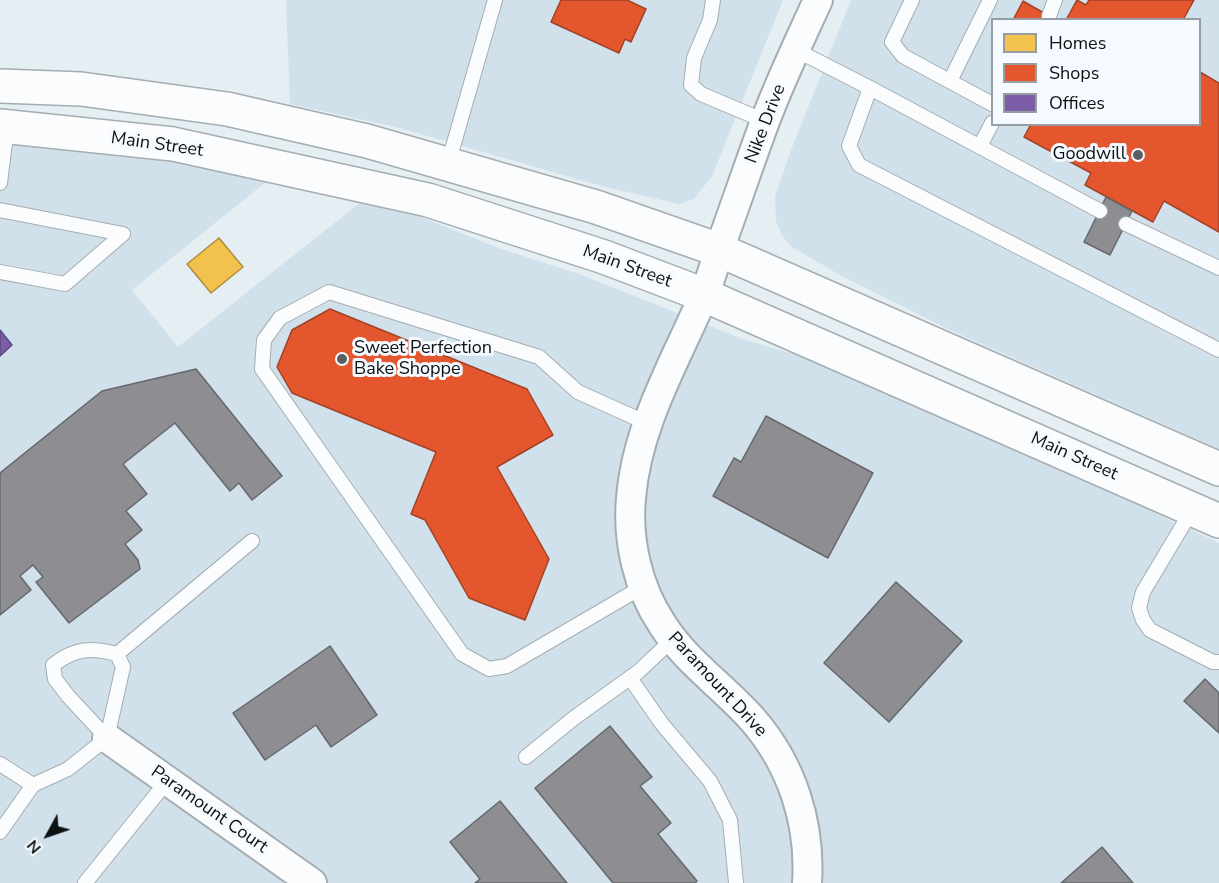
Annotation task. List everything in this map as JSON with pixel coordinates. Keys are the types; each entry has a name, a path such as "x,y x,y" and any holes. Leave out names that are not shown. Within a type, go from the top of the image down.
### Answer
{"main road":[{"path":"0,86 81,89 227,109 367,141 597,207 719,250 1219,469"},
{"name":"Main Street","path":"4,126 173,144 428,200 604,257 704,295 1206,515"},
{"path":"283,168 331,159 426,181 440,174 448,164"}],"street":[{"name":"Nike Drive","path":"719,250 765,121 818,0"},
{"name":"Paramount Drive","path":"719,250 704,295 647,423 631,496 629,522 633,551 644,586 662,624 673,639 753,720 778,754 794,790 805,828 807,883"},
{"name":"Paramount Court","path":"107,738 312,883"}],"lane":[{"path":"448,164 495,0"},
{"path":"713,0 710,20 694,58 692,85 700,94 765,121"},
{"path":"912,0 892,42 903,56 991,103"},
{"path":"950,81 990,0"},
{"path":"1049,16 1055,0"},
{"path":"796,50 1100,211"},
{"path":"870,88 849,146 859,165 1219,350"},
{"path":"0,183 4,126"},
{"path":"980,146 991,126"},
{"path":"0,210 123,234 64,284 0,272"},
{"path":"1126,224 1219,268"},
{"path":"644,586 507,666 489,669 462,654 262,369 264,340 280,318 330,292 539,357 578,392 647,423"},
{"path":"1206,515 1143,592 1139,608 1150,630 1213,662 1219,662"},
{"path":"117,654 252,541"},
{"path":"526,757 574,718 630,678 673,639"},
{"path":"0,832 33,785 68,769 107,738 123,667 117,654 95,648 67,654 53,665 55,679 107,738"},
{"path":"630,678 662,724 710,782 730,820 736,883"},
{"path":"0,764 33,785"},
{"path":"85,883 168,780"}],"shaded area":[{"path":"286,0 783,0 712,176 694,199 679,204 601,186 400,128 290,104"},
{"path":"851,0 1219,0 1219,449 950,330 840,275 792,247 782,236 776,221 775,197 791,150"},
{"path":"0,143 197,163 272,177 132,290 178,347 366,198 501,249 579,274 745,340 879,382 1219,543 1219,883 0,883"}],"building: Homes":[{"path":"219,238 243,267 211,293 187,264"}],"building: Shops":[{"path":"561,0 627,0 646,9 631,42 625,39 619,53 551,22"},
{"path":"1077,0 1086,5 1089,0 1194,0 1184,18 1067,18"},
{"path":"1023,1 1053,18 1014,18"},
{"name":"Goodwill","path":"1201,73 1219,83 1219,232 1164,201 1153,222 1085,185 1091,173 1024,137 1030,126 1201,126"},
{"path":"330,309 527,389 553,435 497,467 549,559 525,620 469,598 425,520 411,514 436,452 292,393 277,367 292,330"}],"building: Offices":[{"path":"0,330 12,345 0,356"}],"building: Industry":[{"path":"1106,197 1132,211 1110,255 1084,242"},
{"path":"196,369 282,476 252,500 239,483 230,491 175,423 123,464 147,494 126,511 142,530 125,544 138,560 140,569 69,623 36,582 43,577 33,565 20,576 31,590 0,615 0,473 102,391"},
{"path":"766,416 873,473 828,558 713,496 734,458 741,462"},
{"path":"896,582 962,641 889,722 824,663"},
{"path":"330,646 377,715 331,747 316,725 265,760 233,713"},
{"path":"1205,679 1219,693 1219,733 1184,701"},
{"path":"610,726 652,777 640,786 671,823 658,834 697,881 695,883 613,883 535,788"},
{"path":"500,801 567,883 475,883 480,879 450,842"},
{"path":"1102,847 1133,883 1061,883"}],"place":[{"name":"Goodwill","path":"1138,155"},
{"name":"Sweet Perfection Bake Shoppe","path":"342,359"}]}
